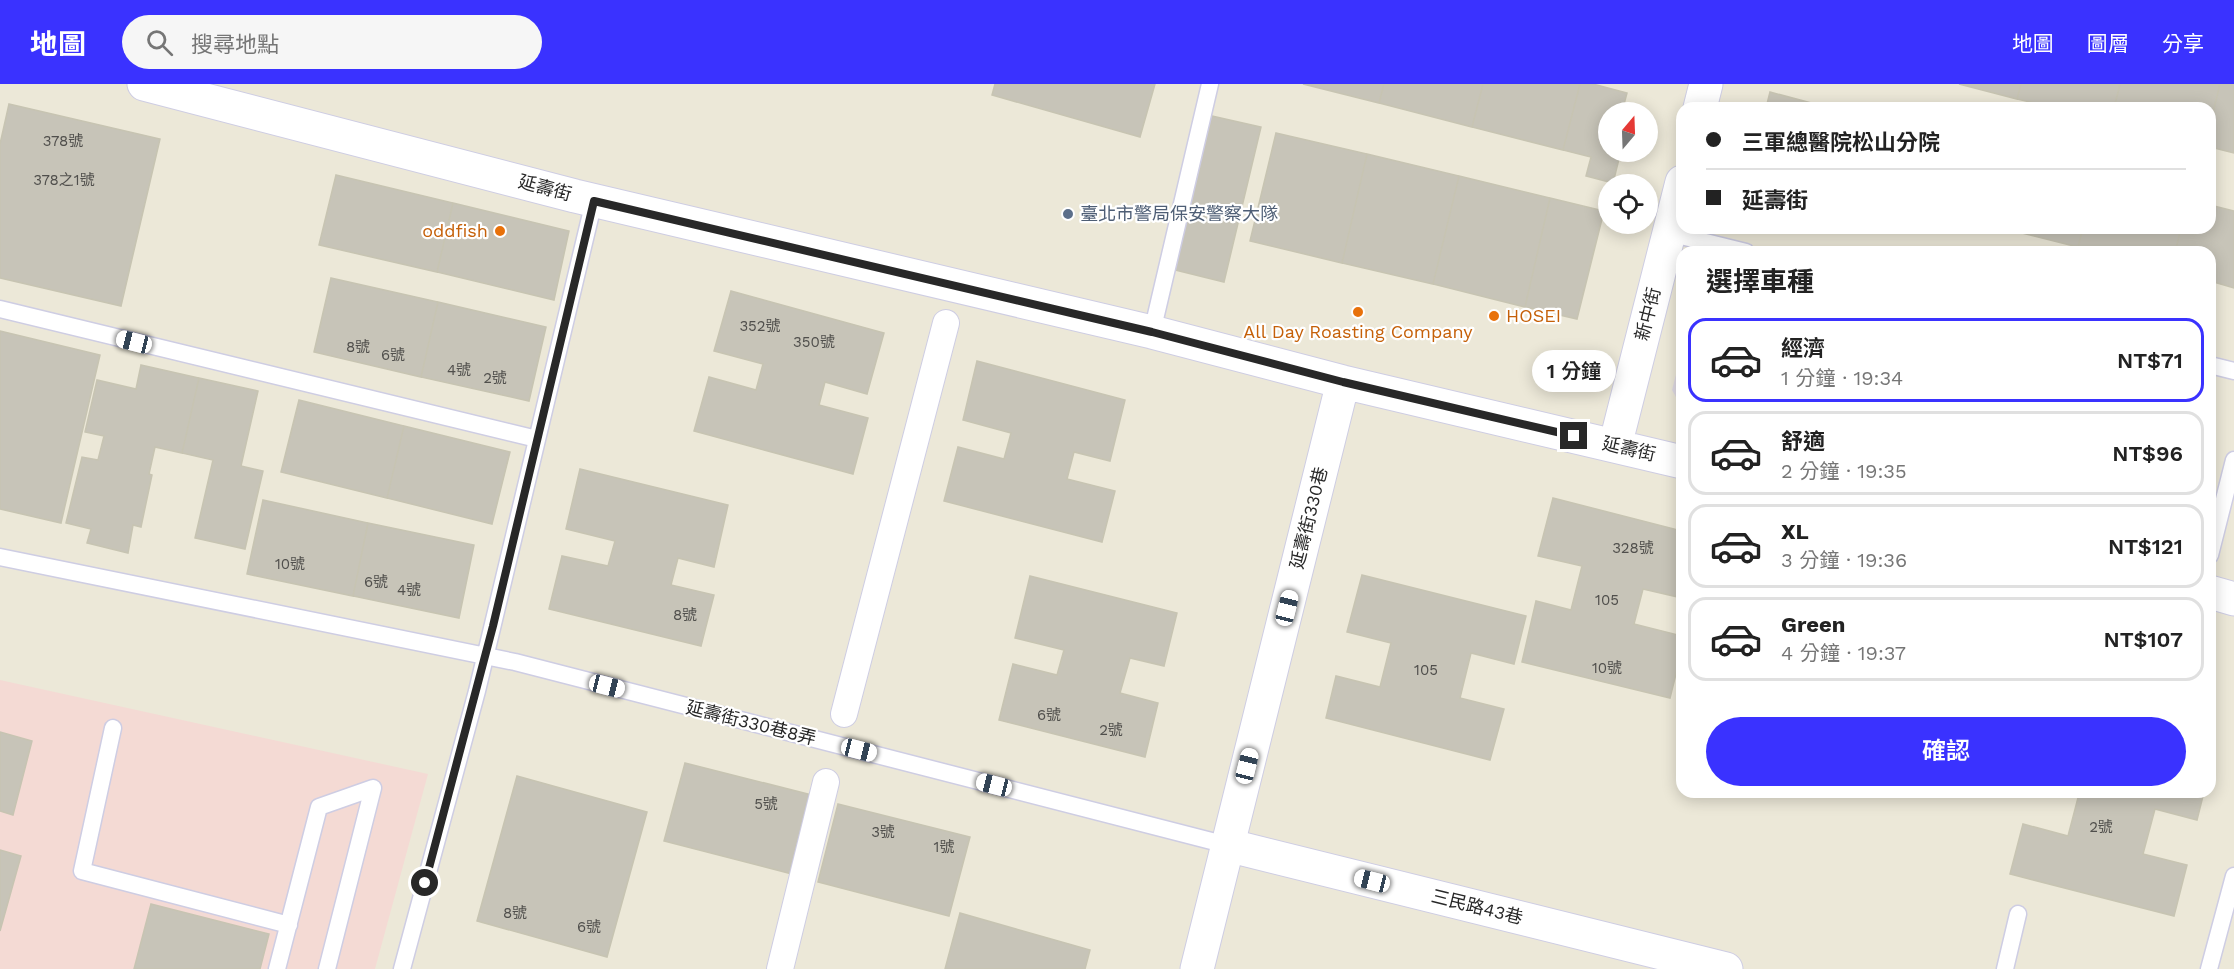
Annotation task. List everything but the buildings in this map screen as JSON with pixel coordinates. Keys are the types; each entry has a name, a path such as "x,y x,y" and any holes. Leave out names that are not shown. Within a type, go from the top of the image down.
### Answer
{"street":[{"name":"延壽街","path":"144,84 594,201 1152,332 1343,382 1676,461"},
{"path":"1702,102 1706,84"},
{"name":"新中街","path":"1615,446 1676,206"},
{"path":"844,714 946,322"},
{"name":"延壽街330巷","path":"1197,969 1343,382"},
{"path":"2216,594 2234,599"},
{"path":"780,969 826,782"},
{"name":"三民路43巷","path":"1227,845 1726,969"}],"lane":[{"path":"1152,332 1210,84"},
{"path":"402,969 477,691 594,201"},
{"path":"1669,233 1722,246"},
{"path":"0,309 537,439"},
{"path":"2216,366 2234,371"},
{"path":"2216,531 2234,460"},
{"name":"延壽街330巷8弄","path":"0,557 515,662 1227,845"},
{"path":"113,728 82,871 289,925"},
{"path":"277,969 319,807 373,788 327,969"},
{"path":"2208,969 2234,876"},
{"path":"2005,969 2018,914"}],"shaded area":[{"path":"1676,374 1676,397 1672,390"},
{"path":"0,680 428,774 375,969 0,969"}],"place":[{"name":"臺北市警局保安警察大隊","path":"1068,214"},
{"name":"oddfish","path":"500,231"},
{"name":"All Day Roasting Company","path":"1358,312"},
{"name":"HOSEI","path":"1494,316"}],"route":[{"path":"425,883 477,691 594,201 1152,332 1343,382 1574,436"}]}
